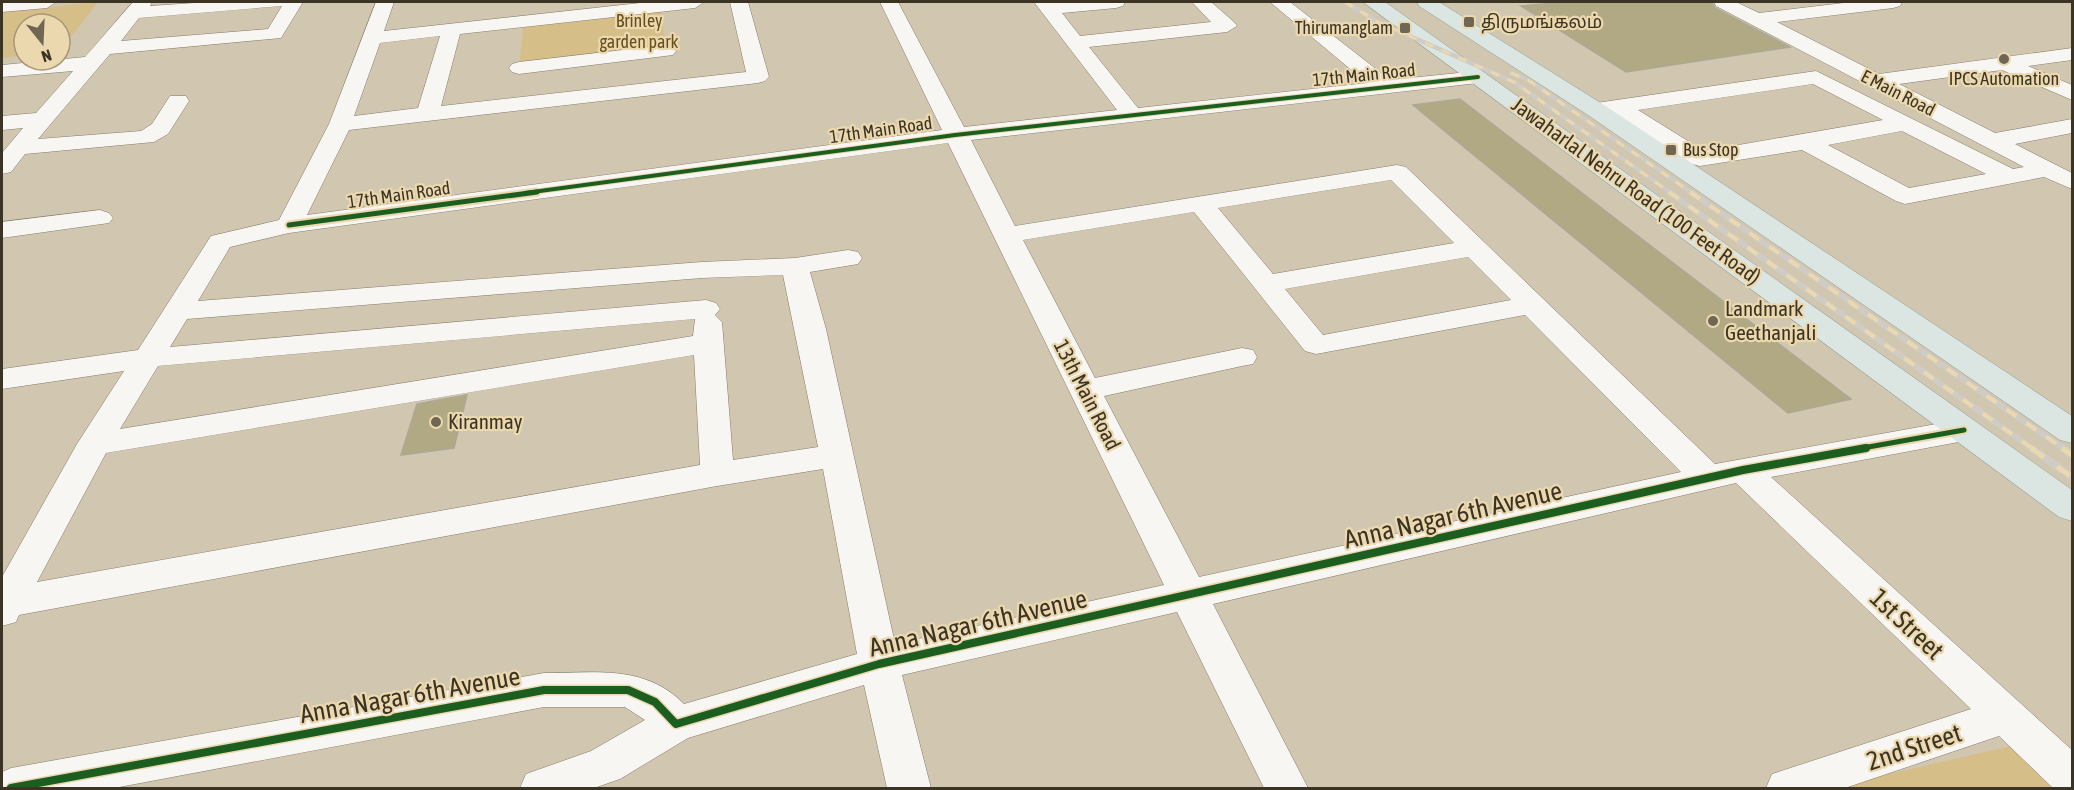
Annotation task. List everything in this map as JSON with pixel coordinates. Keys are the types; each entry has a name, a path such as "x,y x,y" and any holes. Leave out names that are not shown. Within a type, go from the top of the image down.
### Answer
{"main road":[{"name":"Jawaharlal Nehru Road (100 Feet Road)","path":"1374,2 2073,508"},
{"name":"Jawaharlal Nehru Road (100 Feet Road)","path":"1426,2 1606,109 2066,421"}],"street":[{"path":"2,6 46,2"},
{"path":"2,167 139,7 276,2"},
{"path":"2,71 98,55 274,34 294,2"},
{"path":"289,225 340,124 385,2"},
{"path":"373,38 695,2"},
{"path":"340,124 758,77 739,2"},
{"name":"13th Main Road","path":"890,2 1286,789"},
{"path":"1046,5 1116,2"},
{"path":"1075,43 1227,26 1201,2"},
{"path":"1279,2 1386,88"},
{"name":"E Main Road","path":"1724,2 2073,182"},
{"path":"1757,19 1893,2"},
{"path":"660,5 670,86"},
{"path":"1046,5 1132,115"},
{"path":"515,104 524,21"},
{"path":"428,114 452,29"},
{"path":"519,68 666,51"},
{"path":"1875,81 2073,54"},
{"path":"2006,64 2073,93"},
{"name":"17th Main Road","path":"4,607 94,444 220,242 289,225 955,135 1478,77"},
{"path":"1606,109 1816,77 2010,177"},
{"path":"18,148 146,137 159,129 178,100"},
{"path":"1606,109 1700,159 1906,123"},
{"path":"2,123 42,119"},
{"path":"1992,141 2073,126"},
{"path":"1806,142 1905,196 2047,169"},
{"name":"1st Street","path":"1201,204 1397,172 1532,305 2006,716 2073,778"},
{"path":"1006,235 1201,204 1316,345 1532,305"},
{"path":"2,230 100,218"},
{"path":"1266,284 1475,248"},
{"path":"176,310 702,270 795,266 848,258"},
{"path":"795,266 811,328 835,456 879,664 909,789"},
{"path":"702,270 717,474"},
{"path":"2,379 146,358 706,309"},
{"path":"94,444 709,344"},
{"path":"1084,390 1242,357"},
{"name":"Anna Nagar 6th Avenue","path":"542,789 605,765 676,724 879,664 1725,474 1964,430"},
{"path":"4,607 717,474 835,456"},
{"name":"Anna Nagar 6th Avenue","path":"11,789 544,690 628,690 655,702 676,724"},
{"name":"2nd Street","path":"1788,789 2006,716"}],"green space":[{"path":"98,2 72,36 72,12 12,12 12,57 2,58 2,12"},
{"name":"Brinley garden park","path":"660,5 666,51 519,68 524,21"},
{"path":"2033,741 2072,778 2072,788 1828,788"}],"building":[{"path":"1564,2 1711,2 1715,8 1790,47 1626,72 1521,6"},
{"path":"1460,99 1851,399 1788,413 1413,105"},
{"name":"Kiranmay","path":"467,395 454,448 401,455 417,404"}],"railway":[{"path":"1345,2 1378,22 1514,82 1671,193"},
{"path":"1511,73 1528,80 1692,193"},
{"path":"1669,192 2033,449"},
{"path":"1690,192 2064,449"},
{"path":"2031,448 2072,477"},
{"path":"2062,448 2072,455"}],"cycle path":[{"path":"289,225 955,135 1478,77"},
{"path":"11,788 544,690 628,690 655,702 676,724 879,664 1743,470 1964,430"}],"place":[{"name":"திருமங்கலம்","path":"1469,22"},
{"name":"Thirumanglam","path":"1405,28"},
{"name":"IPCS Automation","path":"2004,59"},
{"name":"Bus Stop","path":"1671,150"},
{"name":"Landmark Geethanjali","path":"1713,321"},
{"name":"Kiranmay","path":"436,422"}]}
